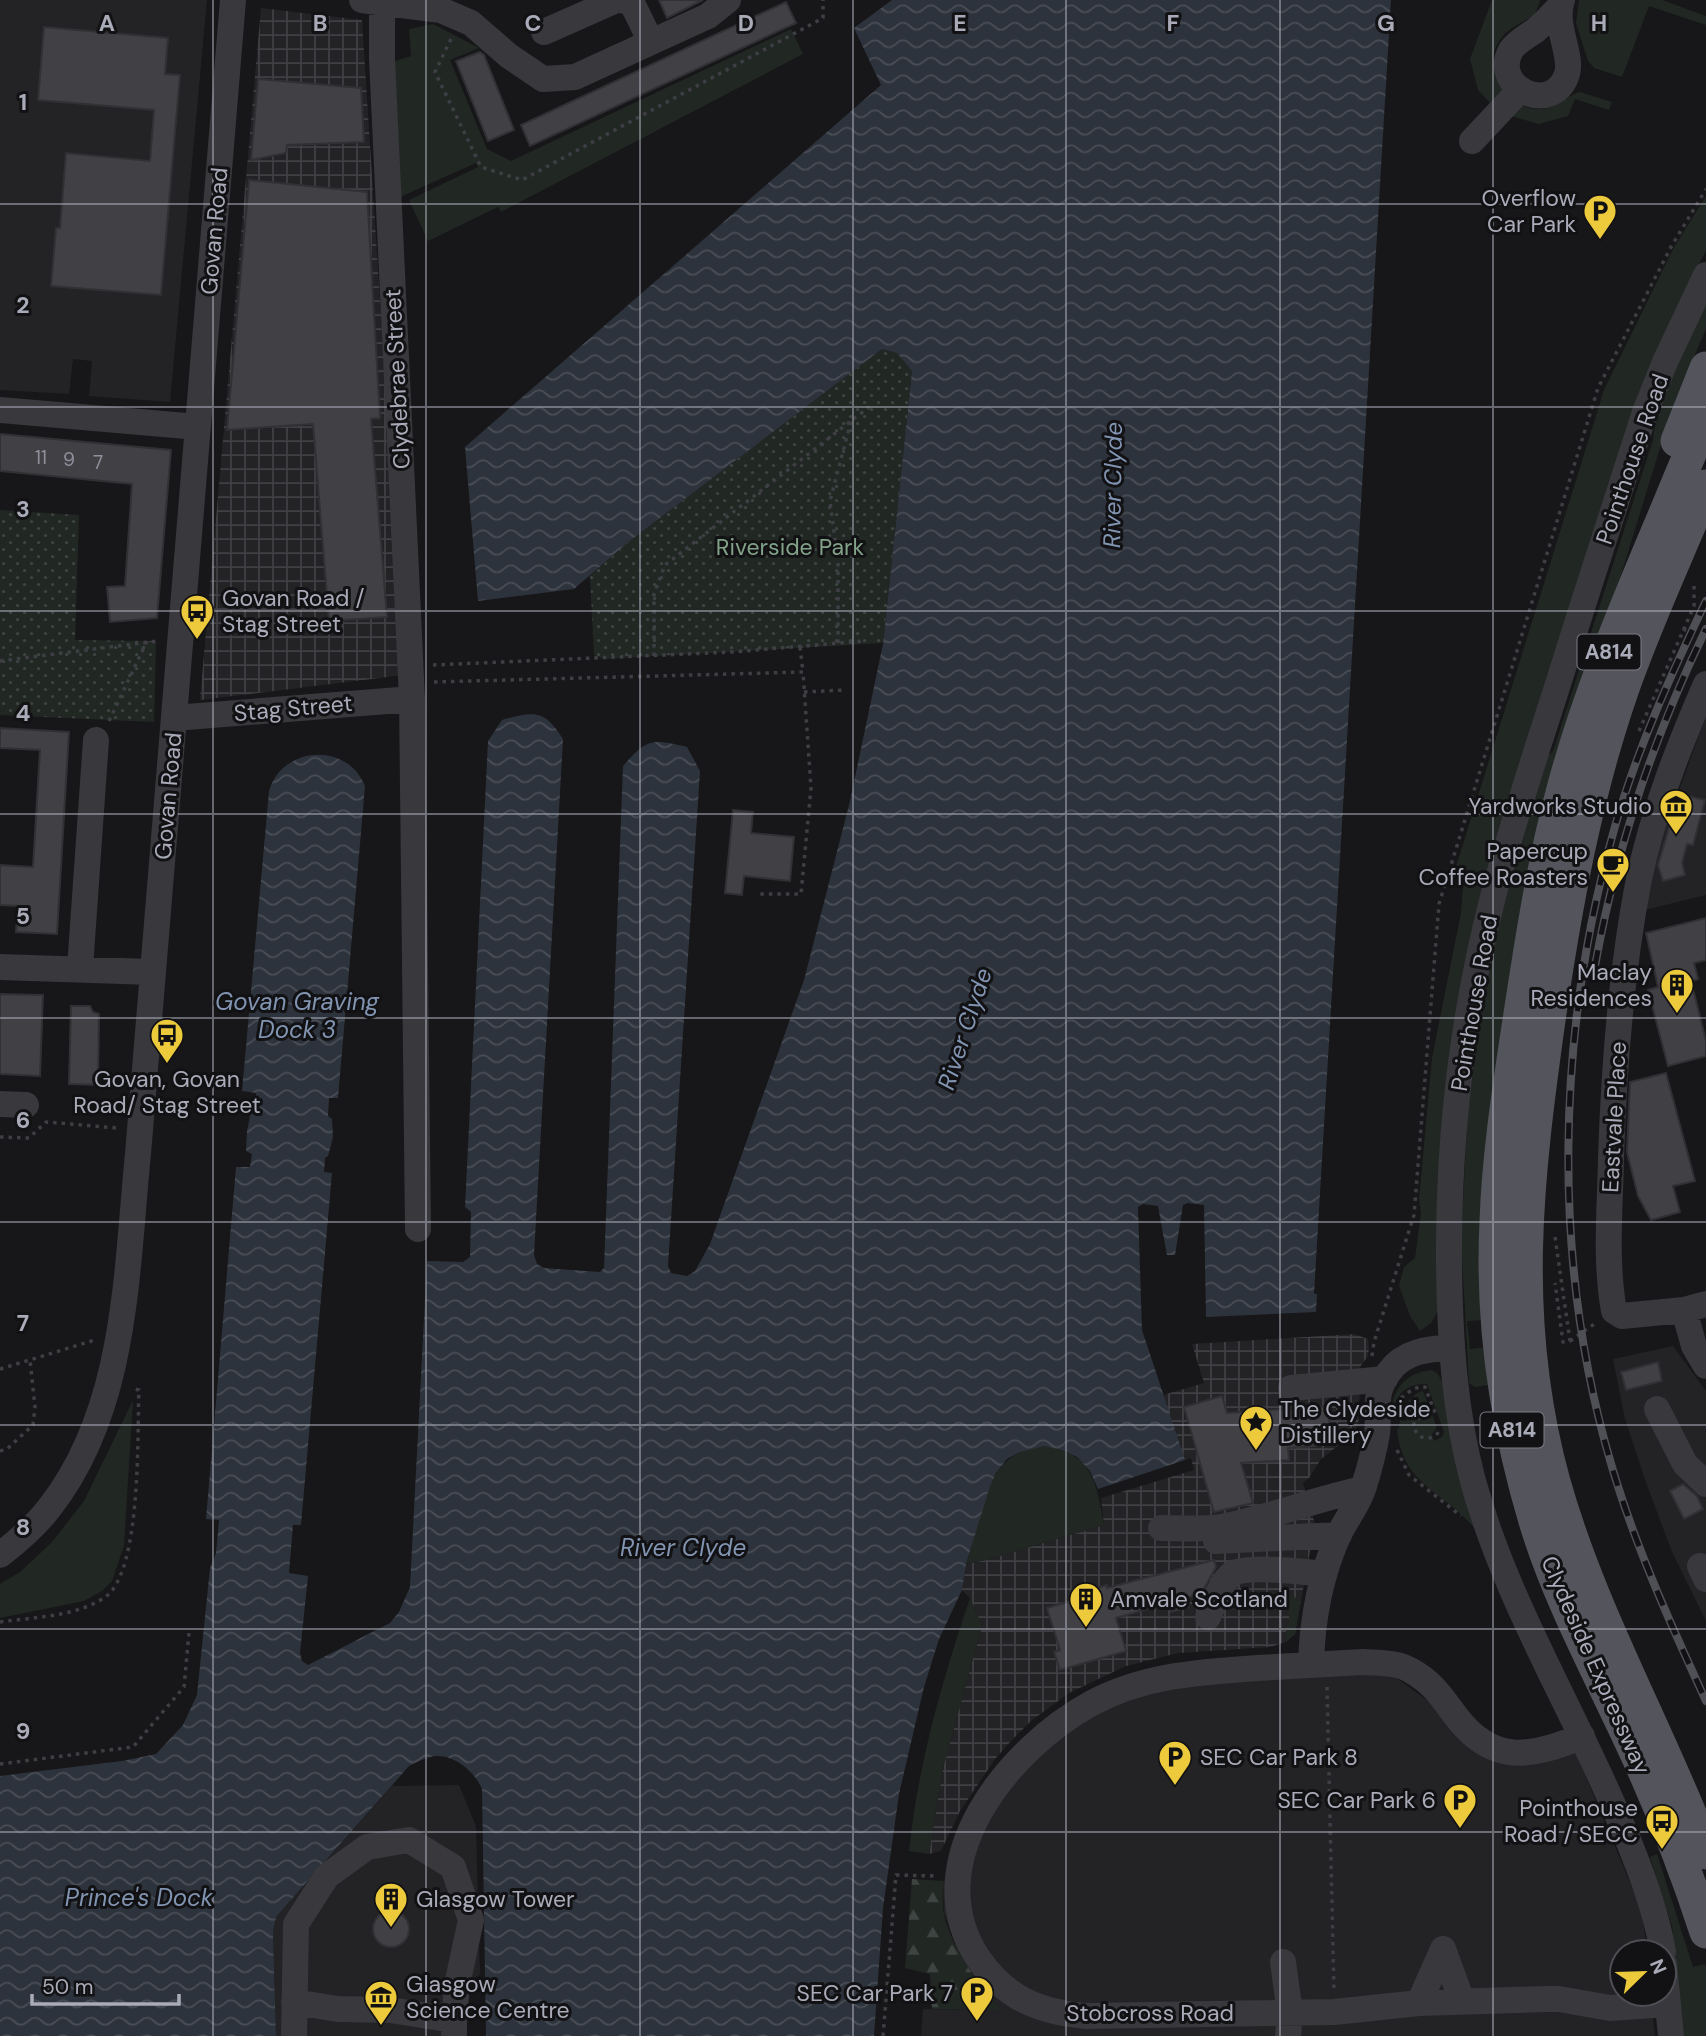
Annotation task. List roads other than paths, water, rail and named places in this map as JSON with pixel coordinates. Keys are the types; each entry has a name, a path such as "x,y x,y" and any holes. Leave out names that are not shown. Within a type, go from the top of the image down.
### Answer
{"main road":[{"name":"A814","path":"1620,624 1683,423 1706,368"},
{"name":"Clydeside Expressway","path":"1706,417 1588,706 1570,766 1539,895 1500,1161 1495,1237 1498,1336 1513,1434 1545,1550 1567,1607 1667,1823 1706,1932"},
{"name":"Clydeside Expressway","path":"1706,486 1622,691 1592,792 1569,890 1538,1098 1527,1200 1525,1269 1529,1353 1536,1402 1555,1483 1574,1547 1661,1743 1706,1853"}],"street":[{"name":"Govan Road","path":"0,1555 50,1508 70,1477 90,1439 109,1382 119,1332 138,1154 233,0"},
{"path":"375,0 441,9 471,23 509,56 543,79 575,77 708,16 728,0"},
{"name":"Clydebrae Street","path":"375,0 382,59 411,682 418,1229"},
{"path":"544,32 619,0 632,3 651,42"},
{"path":"1560,4 1561,40 1568,65 1566,76 1559,87 1550,93 1540,96 1530,94 1520,90 1508,72 1510,51 1537,29 1560,4"},
{"path":"1472,141 1520,90"},
{"name":"Pointhouse Road","path":"1452,1347 1449,1229 1455,1125 1469,1016 1493,899 1517,813 1645,412 1706,275"},
{"path":"0,410 198,427"},
{"name":"Stag Street","path":"174,718 411,682"},
{"name":"Eastvale Place","path":"1695,1307 1622,1317 1614,1311 1610,1290 1609,1248 1619,1006 1640,877 1670,773 1706,684"},
{"path":"80,968 96,740"},
{"path":"0,967 152,972"},
{"path":"1695,1307 1694,1346 1706,1366"},
{"path":"1319,1664 1312,1623 1324,1574 1339,1535 1363,1489 1377,1432 1376,1408 1385,1379 1398,1362 1417,1352 1452,1347 1464,1441 1492,1542 1515,1597 1583,1736 1633,1851 1660,1938"},
{"path":"1291,1388 1385,1379"},
{"path":"1657,1409 1685,1464 1706,1484"},
{"path":"1161,1528 1218,1527 1270,1515 1323,1497 1363,1489"},
{"path":"1200,1542 1339,1535"},
{"path":"1208,1617 1225,1582 1236,1572 1293,1570 1324,1574"},
{"name":"Stobcross Road","path":"1583,1736 1538,1752 1500,1752 1482,1744 1455,1717 1438,1690 1409,1669 1363,1662 1198,1672 1144,1682 1094,1701 1048,1732 1012,1768 990,1795 967,1841 960,1866 957,1894 959,1911 981,1942 984,1967 1010,1993 1039,2008 1058,2014 1289,2024 1334,2012 1419,2003 1559,1999 1608,2008"},
{"path":"294,2002 338,2009 390,2010 454,2028 457,1985 471,1920 453,1867 409,1840 367,1847 327,1876 296,1924 294,2002 294,2036"},
{"path":"1419,2003 1443,1949 1462,2001"},
{"path":"1283,1962 1289,2024"},
{"path":"1668,2008 1671,2036"}],"water":[{"name":"River Clyde","path":"892,0 1391,0 1314,1294 1317,1294 1316,1312 1206,1317 1204,1205 1183,1205 1175,1255 1167,1255 1158,1206 1143,1204 1138,1207 1142,1330 1185,1460 1098,1489 1090,1471 1077,1457 1044,1446 1020,1452 1007,1459 996,1473 966,1564 962,1590 939,1639 924,1687 899,1794 883,1908 874,2036 486,2036 482,1789 464,1766 450,1758 436,1756 409,1766 276,1917 273,1932 276,2036 0,2036 0,1776 122,1761 156,1754 183,1725 197,1695 210,1568 216,1553 219,1520 206,1519 236,1167 250,1167 252,1154 246,1151 247,1131 251,1111 255,1109 256,1093 242,1091 269,791 276,776 287,765 300,758 330,756 344,761 356,771 365,786 338,1098 329,1098 328,1116 332,1119 333,1137 325,1158 324,1172 332,1173 301,1525 293,1525 289,1573 308,1576 300,1653 302,1661 308,1665 390,1623 399,1612 410,1587 427,1261 463,1262 470,1257 471,1212 465,1207 488,741 502,720 530,714 544,717 563,739 534,1255 537,1264 544,1268 600,1272 604,1268 623,766 638,750 658,742 687,747 700,771 668,1266 671,1273 687,1276 695,1271 710,1244 804,980 850,801 883,644 912,371 897,353 882,349 631,540 574,589 478,601 465,447 881,85 854,28"}],"railway":[{"path":"1706,601 1644,742 1614,830 1595,908 1581,987 1572,1067 1568,1148 1578,1310 1592,1389 1612,1467 1632,1527 1667,1615 1706,1701"},
{"path":"1595,966 1614,879 1639,794 1670,710 1706,629"}],"place":[{"name":"Overflow Car Park","path":"1600,241"},
{"name":"Govan Road / Stag Street","path":"197,641"},
{"name":"Yardworks Studio","path":"1676,836"},
{"name":"Papercup Coffee Roasters","path":"1613,894"},
{"name":"Maclay Residences","path":"1677,1015"},
{"name":"Govan, Govan Road/ Stag Street","path":"167,1065"},
{"name":"The Clydeside Distillery","path":"1256,1452"},
{"name":"Amvale Scotland","path":"1086,1629"},
{"name":"SEC Car Park 8","path":"1175,1787"},
{"name":"SEC Car Park 6","path":"1460,1830"},
{"name":"Pointhouse Road / SECC","path":"1662,1851"},
{"name":"Glasgow Tower","path":"391,1929"},
{"name":"SEC Car Park 7","path":"977,2023"},
{"name":"Glasgow Science Centre","path":"381,2027"}],"park label":[{"name":"Riverside Park","path":"790,547"}],"water label":[{"name":"Govan Graving Dock 3","path":"297,1016"},
{"name":"Prince's Dock","path":"139,1898"}]}
